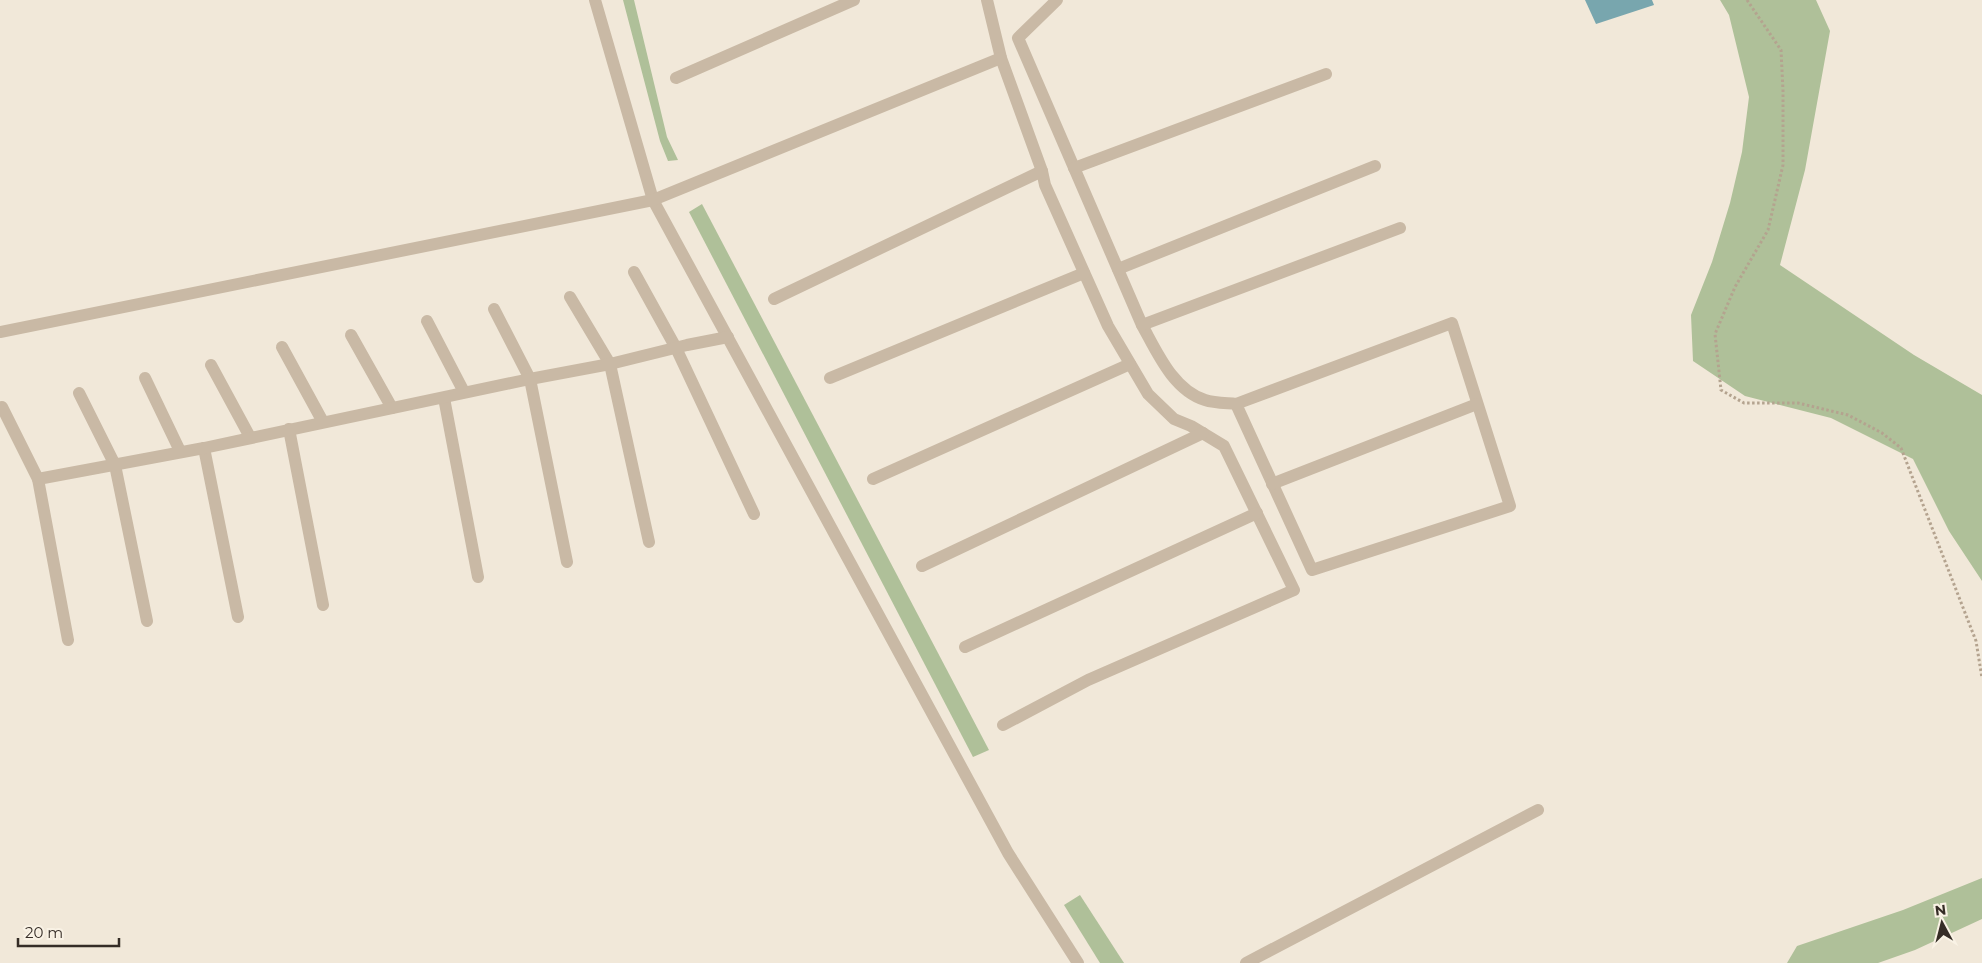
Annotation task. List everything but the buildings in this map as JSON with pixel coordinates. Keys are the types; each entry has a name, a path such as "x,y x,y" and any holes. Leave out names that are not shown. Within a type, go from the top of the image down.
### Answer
{"street":[{"path":"595,0 653,200 1008,853 1078,963"},
{"path":"676,78 854,0"},
{"path":"987,0 1001,58 1042,171 1045,185 1108,326 1148,394 1174,419 1191,426 1224,446 1294,590 1088,680 1003,724"},
{"path":"1057,0 1018,38 1142,324 1162,360 1179,384 1204,400 1236,404 1452,323 1510,506 1312,570 1236,404"},
{"path":"0,332 653,200 1001,58"},
{"path":"1074,168 1326,74"},
{"path":"1118,269 1375,166"},
{"path":"774,299 1042,171"},
{"path":"1142,324 1400,228"},
{"path":"634,272 676,348 754,514"},
{"path":"830,378 1084,273"},
{"path":"570,297 610,364 649,542"},
{"path":"494,309 530,379 567,562"},
{"path":"427,321 464,392"},
{"path":"351,335 392,408"},
{"path":"38,479 204,448 444,398 464,392 610,364 728,337"},
{"path":"282,347 323,422"},
{"path":"873,479 1130,364"},
{"path":"211,365 250,437"},
{"path":"145,378 180,451"},
{"path":"79,393 115,465 146,621"},
{"path":"444,398 478,577"},
{"path":"1272,484 1477,404"},
{"path":"2,407 38,479 68,640"},
{"path":"289,429 323,605"},
{"path":"922,566 1203,433"},
{"path":"204,448 238,616"},
{"path":"965,647 1257,514"},
{"path":"1246,963 1538,810"}],"path":[{"path":"1747,0 1781,50 1783,165 1768,230 1735,287 1715,334 1721,390 1744,403 1798,403 1848,415 1882,433 1901,448 1976,641 1982,678"}],"green space":[{"path":"623,0 634,0 667,137 678,160 668,161 660,141"},
{"path":"1720,0 1816,0 1830,31 1805,170 1780,265 1914,355 1982,395 1982,581 1949,531 1913,459 1831,418 1745,396 1693,361 1691,315 1712,262 1730,203 1742,152 1749,97 1729,15"},
{"path":"702,204 989,750 973,757 689,212"},
{"path":"1982,878 1982,919 1915,950 1878,963 1787,963 1797,946 1903,910"},
{"path":"1080,895 1124,963 1100,963 1064,905"}],"water":[{"path":"1585,0 1652,0 1654,5 1596,24"}]}
